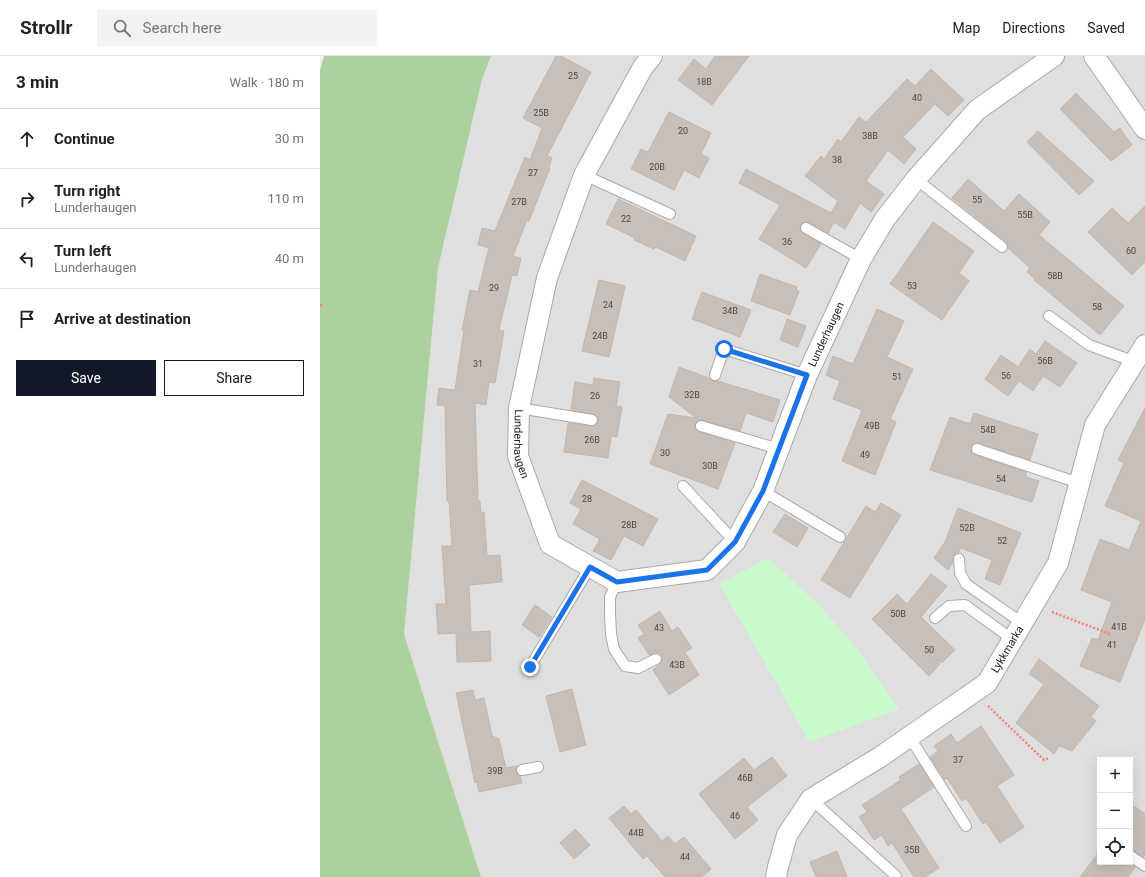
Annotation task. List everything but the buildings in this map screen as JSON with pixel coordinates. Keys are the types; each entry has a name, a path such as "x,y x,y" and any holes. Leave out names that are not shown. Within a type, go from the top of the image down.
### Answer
{"street":[{"name":"Lunderhaugen","path":"652,56 643,67 584,175 547,278 519,408 518,456 550,544 617,582 707,570 735,542 763,491 807,375 861,259 885,219 916,179 977,110 1054,56"},
{"path":"1094,56 1145,129"},
{"name":"Lykkmarka","path":"776,877 787,835 811,799 880,757 987,683 1058,562 1095,425 1145,345"}],"lane":[{"path":"584,175 670,214"},
{"path":"916,179 1002,248"},
{"path":"806,228 861,259"},
{"path":"1048,316 1089,345 1135,362"},
{"path":"715,375 724,349 807,375"},
{"path":"519,408 592,420"},
{"path":"701,426 779,450"},
{"path":"977,449 1079,483"},
{"path":"683,486 735,542"},
{"path":"763,491 840,536"},
{"path":"959,559 960,573 966,584 1017,631"},
{"path":"530,667 590,567"},
{"path":"617,582 610,597 614,649 625,666 638,668 656,659"},
{"path":"935,618 949,606 965,605 1017,631"},
{"path":"909,736 966,826"},
{"path":"522,770 538,767"},
{"path":"811,799 896,876"},
{"path":"1133,857 1145,866"}],"path":[{"path":"1033,605 1110,634"},
{"path":"974,692 1044,760 1049,758"}],"shaded area":[{"path":"491,56 1145,56 1145,877 481,877 404,634 438,268 482,80"}],"green space":[{"path":"324,56 491,56 482,80 438,268 404,634 481,877 320,877 320,70"},
{"path":"768,558 820,606 858,650 899,709 809,742 719,584"}],"route":[{"path":"530,667 590,567 617,582 707,570 735,542 763,491 807,375 724,349"}]}
